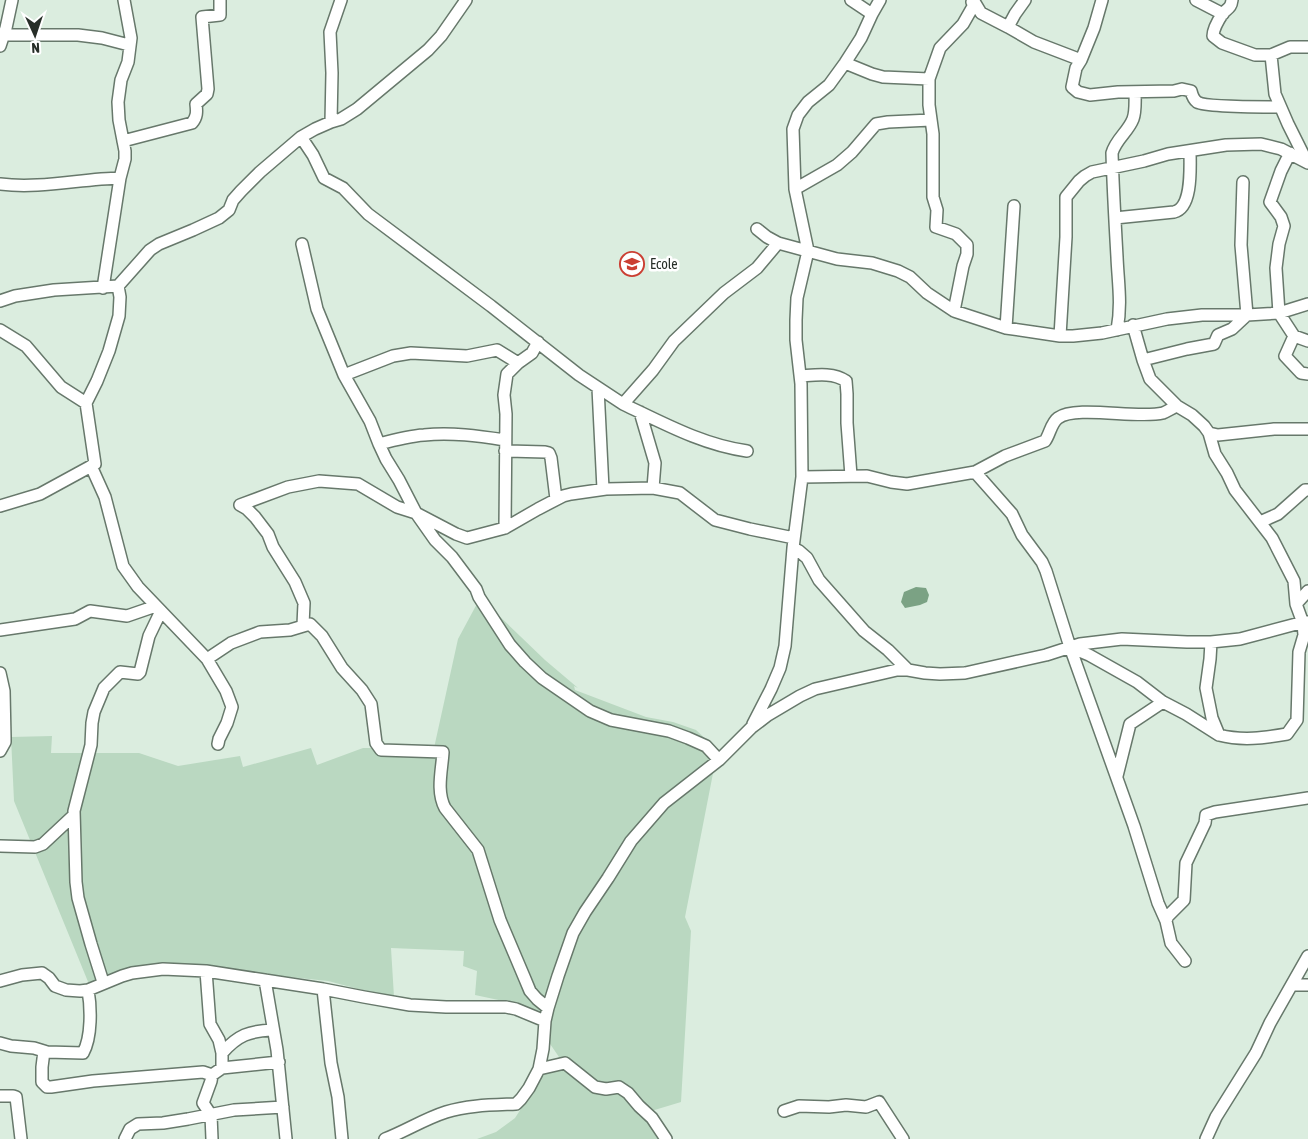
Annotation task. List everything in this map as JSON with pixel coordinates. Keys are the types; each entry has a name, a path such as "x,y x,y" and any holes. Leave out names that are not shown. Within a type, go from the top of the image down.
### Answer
{"street":[{"path":"12,0 2,41 78,35 102,38 129,45"},
{"path":"102,288 120,178 125,159 118,102 121,80 128,62 130,38 124,0"},
{"path":"123,141 192,123 196,119 196,104 207,94 208,89 202,17 220,15 220,0"},
{"path":"331,122 330,32 341,0"},
{"path":"0,300 54,290 118,286 150,250 159,244 219,218 229,210 233,200 247,184 301,137 357,110 428,50 466,0"},
{"path":"851,0 872,14"},
{"path":"751,728 780,668 785,646 793,543 802,478 801,376 796,340 797,298 808,251 795,189 793,129 798,115 808,102 829,85 845,63 861,38 880,0"},
{"path":"1008,27 1025,0"},
{"path":"1102,0 1094,28 1076,68 1072,86 1075,91 1090,95 1182,89 1191,91 1194,100 1201,104 1280,108"},
{"path":"1196,0 1223,14"},
{"path":"954,311 967,254 967,245 956,234 936,227 937,210 933,197 933,134 929,105 929,79 940,48 963,24 972,1 982,13 1034,42 1081,60"},
{"path":"1234,1 1223,14 1213,31 1212,35 1214,38 1222,43 1255,55 1271,55 1290,47 1308,47"},
{"path":"1271,55 1275,94 1280,108 1303,144 1302,154 1308,163"},
{"path":"845,63 883,77 929,79"},
{"path":"1117,330 1120,298 1112,153 1134,117 1135,92"},
{"path":"795,189 837,165 852,152 876,124 931,120"},
{"path":"301,137 313,155 324,178 343,188 373,218 598,388 623,404 676,430 712,443 747,451"},
{"path":"1060,336 1066,237 1066,196 1088,174 1168,154 1226,145 1261,144 1281,149 1308,163"},
{"path":"1115,218 1180,211 1189,187 1190,151"},
{"path":"1290,154 1281,171 1270,202 1281,217 1284,226 1279,244 1276,268 1279,313 1294,336 1308,341"},
{"path":"0,184 18,186 98,178 120,178"},
{"path":"1243,182 1241,245 1247,315"},
{"path":"1006,328 1014,206"},
{"path":"757,229 778,243 837,259 872,263 898,271 910,277 926,293 954,311 1006,328 1060,336 1089,335 1133,325 1202,315 1279,313 1308,304"},
{"path":"623,404 653,370 674,341 724,294 757,268 778,243"},
{"path":"302,244 317,309 344,375 370,421 378,444 416,513 435,540 452,557 476,589 510,645 542,678 590,711 611,720 669,731 688,738 706,746 719,760"},
{"path":"0,506 40,494 95,464 86,403 108,352 119,316 120,297 118,286"},
{"path":"1143,360 1214,344 1218,335 1232,329 1247,315"},
{"path":"1070,647 1089,655 1137,682 1163,702 1219,735 1246,739 1287,734 1297,720 1299,652 1306,634 1306,622 1296,604 1294,581 1272,538 1235,490 1215,454 1209,433 1192,415 1177,406 1150,379 1133,325"},
{"path":"0,330 26,346 61,388 86,403"},
{"path":"1294,336 1285,356 1301,373 1308,374"},
{"path":"505,528 506,414 504,395 507,374 532,353 538,342"},
{"path":"344,375 393,356 411,353 467,356 496,350 518,363"},
{"path":"801,376 838,376 846,381 851,476"},
{"path":"598,388 603,489"},
{"path":"802,478 867,476 907,484 975,472 1005,456 1044,441 1056,420 1065,414 1157,414 1177,406"},
{"path":"640,412 655,463 653,488"},
{"path":"1209,433 1218,435 1274,429 1308,429"},
{"path":"378,444 426,434 464,435 505,446 549,453 556,499"},
{"path":"90,466 105,497 123,566 138,587 207,659 226,691 232,707 218,744"},
{"path":"975,472 1012,514 1022,535 1042,562 1070,647 1134,826 1158,903 1166,921 1171,943 1184,961"},
{"path":"303,625 304,603 295,582 268,534 255,517 240,505 288,487 319,481 358,484 397,507 416,513 467,538 505,528 556,499 571,494 603,489 653,488 680,493 715,520 793,543 807,558 819,580 864,631 888,650 908,670"},
{"path":"1260,522 1278,514 1305,490 1308,490"},
{"path":"1296,604 1308,591"},
{"path":"0,630 74,619 90,611 127,616 158,609"},
{"path":"103,982 78,898 74,806 81,787 91,746 92,723 104,688 120,672 138,674 140,672 158,609"},
{"path":"385,1139 407,1130 421,1121 446,1112 467,1108 516,1104 521,1099 539,1069 548,1008 573,933 631,841 664,803 719,760 751,728 768,714 800,696 815,689 886,672 908,670 925,673 965,673 1046,655 1080,644 1122,639 1211,642 1240,639 1306,622"},
{"path":"207,659 231,643 260,632 290,630 310,624 322,636 342,668 362,690 371,704 376,743 382,750 443,752 441,801 444,808 478,850 500,920 530,991 536,999 548,1008"},
{"path":"1211,642 1206,688 1212,718 1219,735"},
{"path":"0,673 4,691 5,733 5,742 0,751"},
{"path":"1117,776 1130,724 1163,702"},
{"path":"1166,921 1168,916 1184,900 1186,863 1206,816 1215,812 1308,798"},
{"path":"0,846 33,847 43,844 74,815"},
{"path":"1206,1139 1216,1117 1256,1053 1270,1023 1308,956"},
{"path":"0,981 22,975 42,973 55,986 76,991 88,990 103,982 122,976 163,969 206,971 410,1005 506,1007 546,1021"},
{"path":"206,971 210,1024 220,1040 222,1053 217,1071 203,1103 211,1115 212,1139"},
{"path":"265,980 279,1062 286,1139"},
{"path":"1292,984 1308,985"},
{"path":"323,989 342,1139"},
{"path":"0,1044 44,1051 84,1052 88,1039 90,1018 88,990"},
{"path":"222,1053 231,1043 244,1035 257,1031 273,1030"},
{"path":"44,1051 42,1082 47,1087 92,1081 217,1071 279,1062"},
{"path":"539,1069 565,1063 595,1087 606,1089 619,1087 628,1093 652,1118 666,1139"},
{"path":"0,1096 13,1096 16,1098 21,1139"},
{"path":"784,1111 799,1106 829,1107 846,1105 866,1107 879,1102 903,1139"},
{"path":"125,1139 130,1129 138,1124 188,1120 234,1110 284,1106"}],"shaded area":[{"path":"916,587 926,588 929,595 927,602 905,608 901,602 904,592"},
{"path":"479,600 492,609 545,660 578,688 574,686 575,690 646,717 673,722 696,730 711,744 716,758 685,917 691,931 681,1102 638,1115 665,1134 668,1139 477,1139 496,1132 515,1118 541,1078 559,1057 529,1013 508,1002 475,995 477,971 463,966 464,951 391,948 394,997 328,981 204,965 125,973 91,989 14,801 11,737 52,736 51,753 139,753 178,766 240,756 243,767 311,748 317,765 363,748 434,748 458,639"}],"place":[{"name":"Ecole","path":"632,264"}]}
